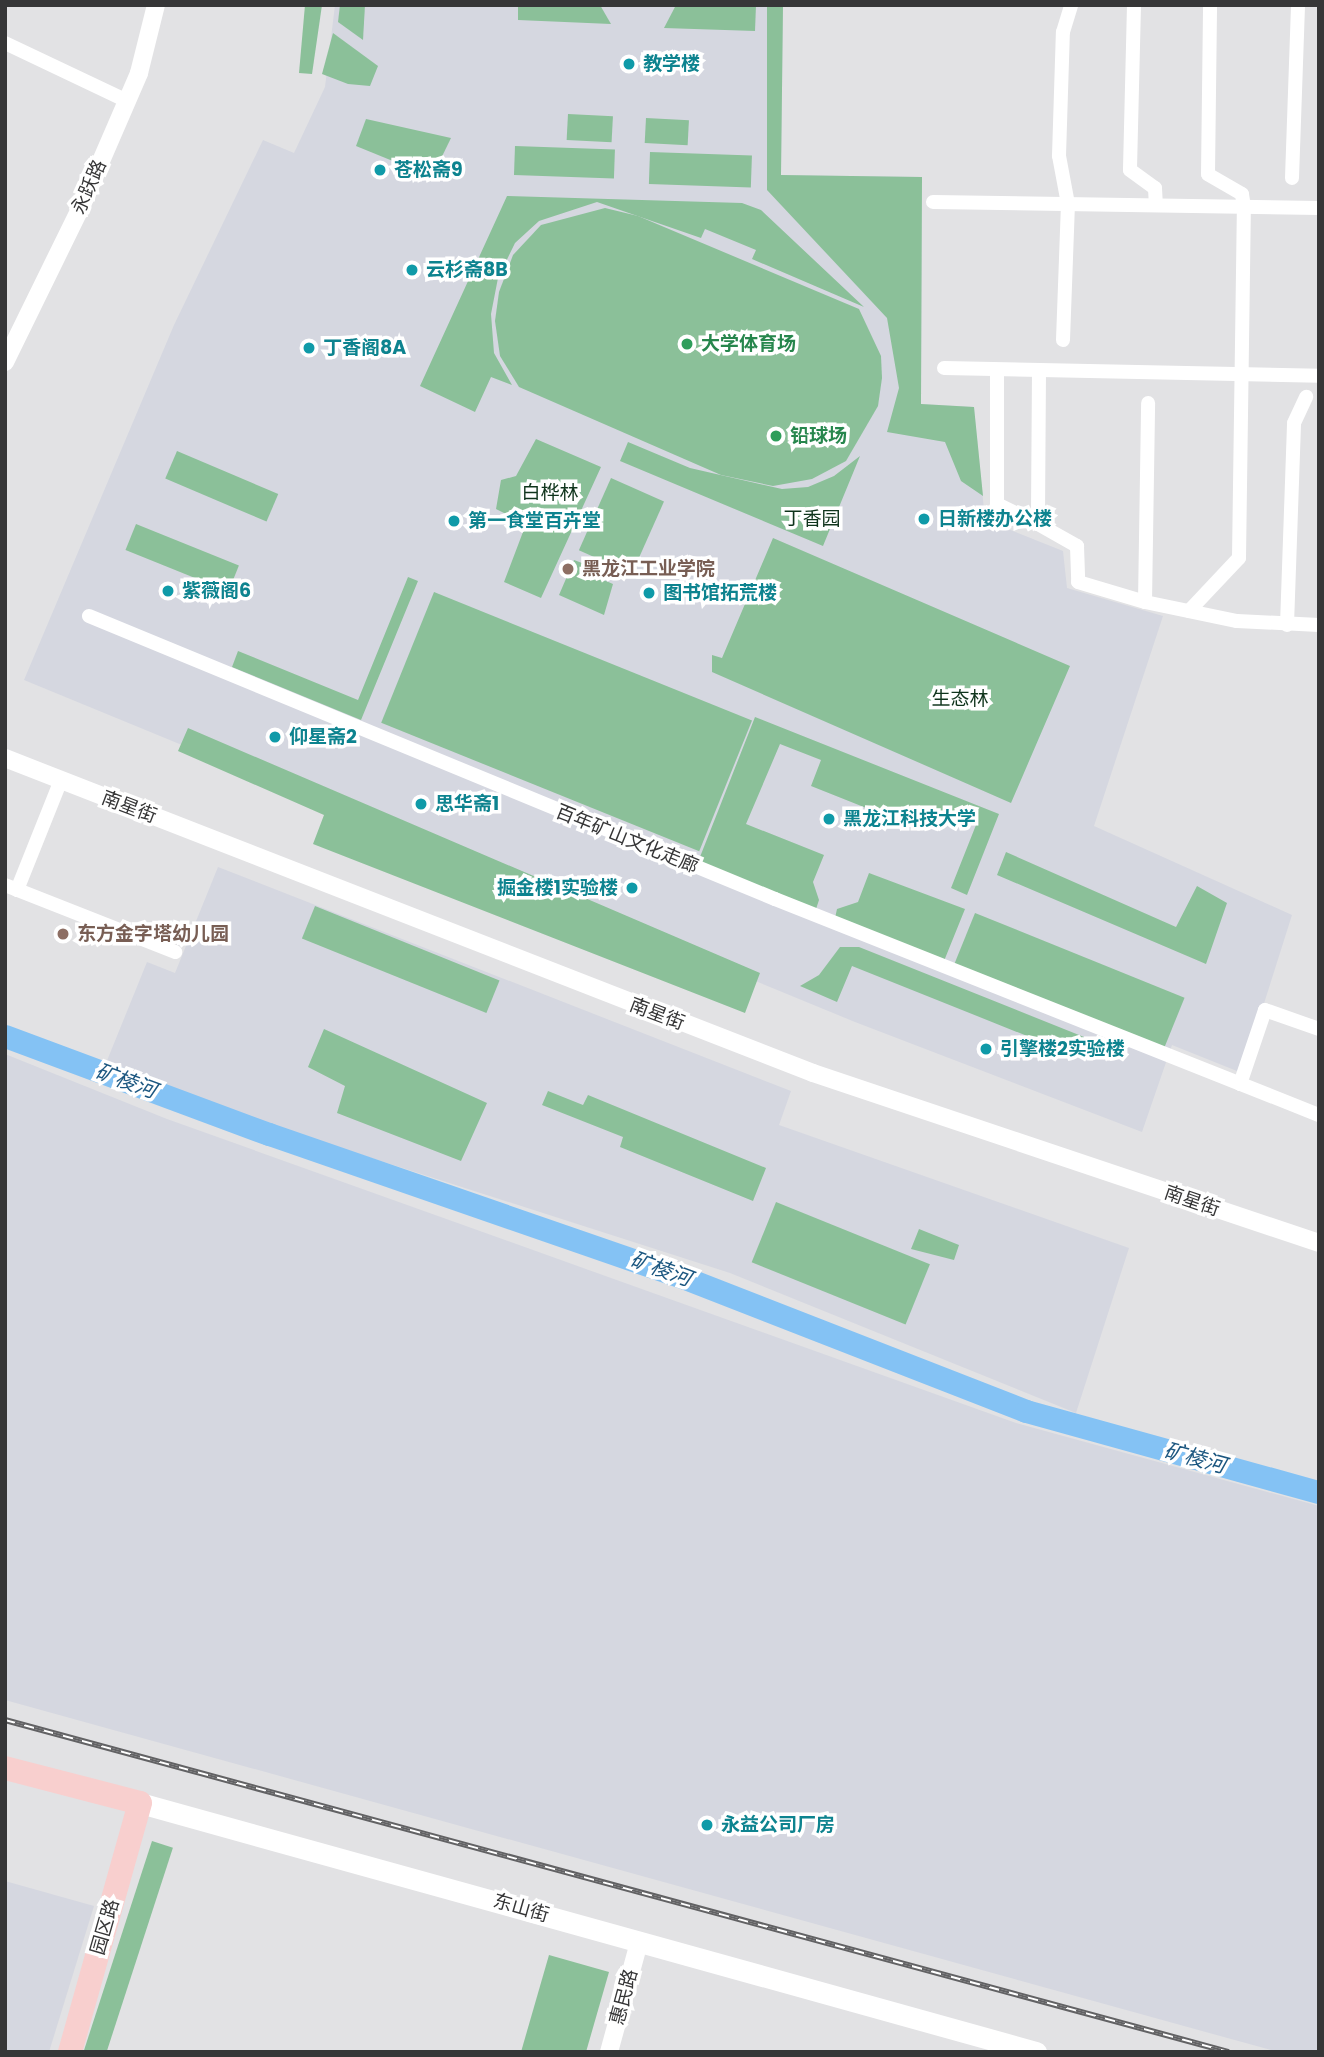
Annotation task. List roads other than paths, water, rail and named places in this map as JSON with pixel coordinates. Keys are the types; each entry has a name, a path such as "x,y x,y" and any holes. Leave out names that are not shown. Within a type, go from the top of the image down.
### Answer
{"highway":[{"name":"东山街","path":"5,1768 140,1802"},
{"name":"园区路","path":"69,2052 140,1802"}],"main road":[{"name":"东山街","path":"140,1802 1036,2052"}],"street":[{"name":"永跃路","path":"6,360 82,205 127,101 156,5"},
{"path":"1063,340 1068,204 1059,156 1063,32 1071,5"},
{"path":"1134,5 1130,170 1155,188 1156,205"},
{"path":"1189,611 1239,558 1244,206 1241,194 1208,174 1210,5"},
{"path":"1292,178 1298,5"},
{"path":"5,43 127,101"},
{"path":"933,202 1319,208"},
{"path":"944,368 1319,376"},
{"path":"997,370 997,504 1077,546 1078,582 1144,602 1189,611 1287,625 1319,625"},
{"path":"1038,524 1039,371"},
{"path":"1287,625 1294,423 1306,397"},
{"path":"1144,602 1148,403"},
{"name":"百年矿山文化走廊","path":"89,616 1167,1056 1319,1115"},
{"name":"南星街","path":"5,758 813,1073 1319,1243"},
{"path":"61,780 11,887 175,952"},
{"path":"1240,1084 1265,1010 1319,1029"},
{"name":"惠民路","path":"609,2052 639,1942"}],"waterway":[{"name":"矿棱河","path":"5,1036 269,1134 685,1278 1026,1411 1319,1492"}],"railway":[{"path":"5,1720 1229,2052"}],"place":[{"name":"教学楼","path":"629,64"},
{"name":"苍松斋9","path":"380,170"},
{"name":"云杉斋8B","path":"412,270"},
{"name":"大学体育场","path":"687,344"},
{"name":"丁香阁8A","path":"309,348"},
{"name":"铅球场","path":"776,436"},
{"name":"日新楼办公楼","path":"924,519"},
{"name":"第一食堂百卉堂","path":"454,521"},
{"name":"黑龙江工业学院","path":"568,569"},
{"name":"紫薇阁6","path":"168,591"},
{"name":"图书馆拓荒楼","path":"649,593"},
{"name":"仰星斋2","path":"275,737"},
{"name":"思华斋1","path":"421,804"},
{"name":"黑龙江科技大学","path":"829,819"},
{"name":"掘金楼1实验楼","path":"632,888"},
{"name":"东方金字塔幼儿园","path":"63,934"},
{"name":"引擎楼2实验楼","path":"986,1049"},
{"name":"永益公司厂房","path":"707,1825"}],"park label":[{"name":"白桦林","path":"550,493"},
{"name":"丁香园","path":"812,519"},
{"name":"生态林","path":"960,699"}]}
